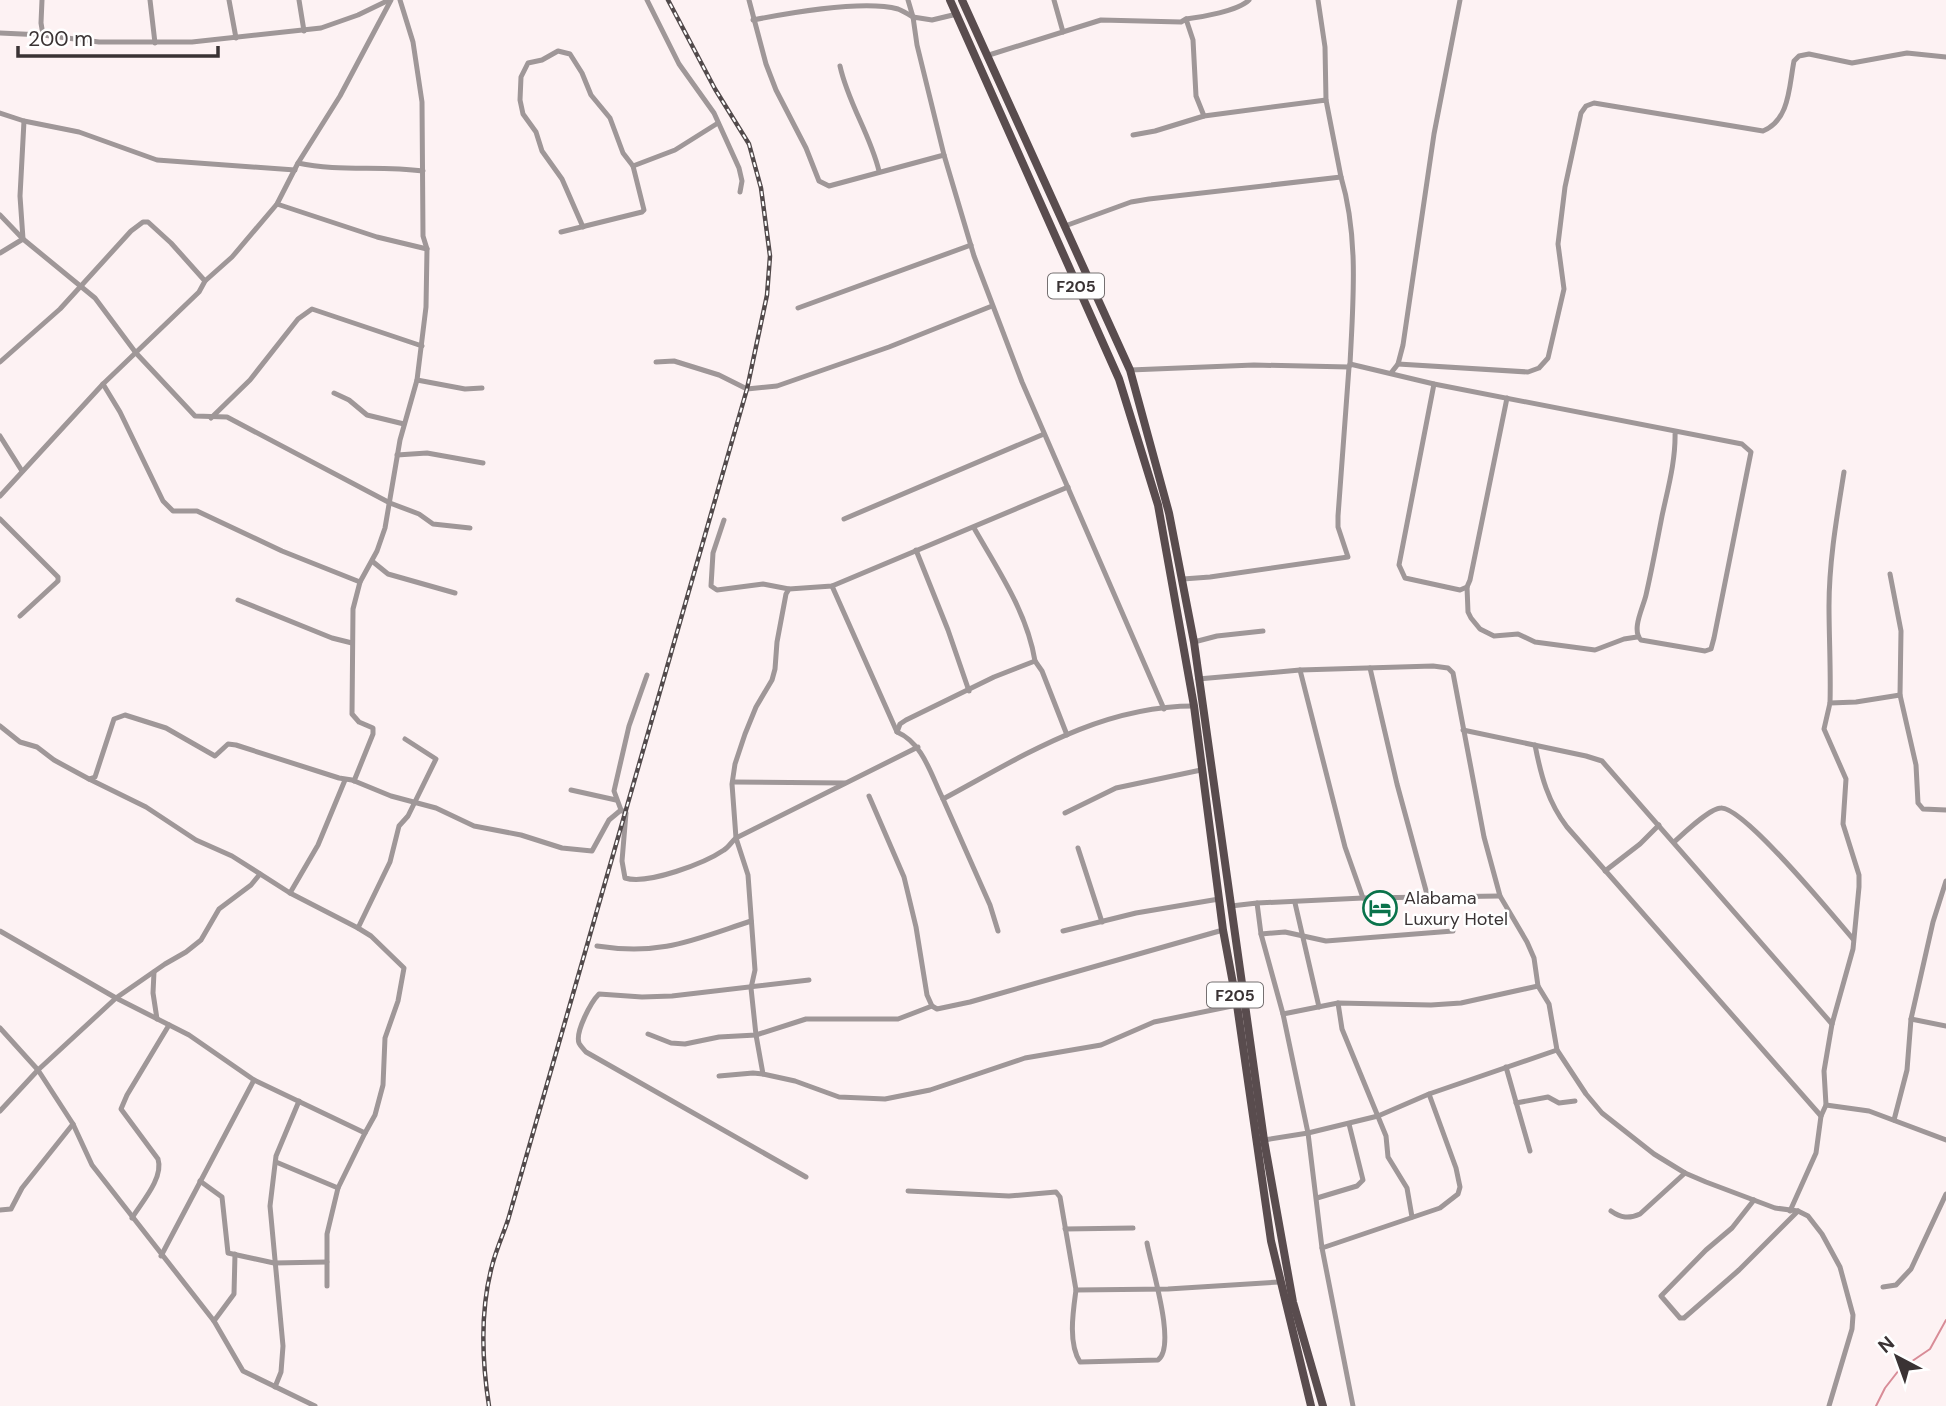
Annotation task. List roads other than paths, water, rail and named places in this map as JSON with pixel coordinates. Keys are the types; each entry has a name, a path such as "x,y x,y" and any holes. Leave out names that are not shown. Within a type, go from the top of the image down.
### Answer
{"main road":[{"name":"F205","path":"950,0 1123,389 1158,505 1194,706 1223,930 1279,1282 1311,1406"},
{"name":"F205","path":"962,0 1130,370 1169,513 1194,642 1264,1140 1293,1302 1323,1406"},
{"path":"989,84 999,80"}],"street":[{"path":"42,0 43,35"},
{"path":"150,0 155,43"},
{"path":"229,0 236,38"},
{"path":"299,0 303,31"},
{"path":"0,33 99,42 155,43 236,38 321,28 390,0"},
{"path":"0,496 103,384 199,292 205,281 232,257 277,204 298,163 340,96 390,0"},
{"path":"354,780 373,728 359,722 352,714 353,608 360,582 385,528 397,455 417,380 422,346 427,250 423,236 422,102 413,42 400,0"},
{"path":"647,0 679,64 714,113 738,168 742,181 740,192"},
{"path":"749,0 766,64 776,90 806,148 819,181 829,186 944,155"},
{"path":"908,0 944,155 992,306 1044,434 1164,709"},
{"path":"1054,0 1063,32"},
{"path":"989,55 1101,20 1181,22 1234,8 1249,0"},
{"path":"1183,579 1348,557 1338,527 1338,516 1350,365 1353,265 1349,222 1326,100 1325,47 1318,0"},
{"path":"1391,373 1398,364 1420,238 1434,134 1460,0"},
{"path":"753,20 789,13 859,6 900,9 913,17 932,20 957,15"},
{"path":"1186,19 1193,40 1196,96 1204,116"},
{"path":"561,232 583,227 639,214 645,210 633,166 623,153 610,118 591,95 570,54 558,51 542,60 528,63 521,77 520,100 523,114 562,180 583,227"},
{"path":"1398,364 1528,372 1545,364 1550,353 1564,289 1558,244 1565,187 1581,113 1587,106 1594,103 1763,131 1774,126 1781,117 1794,61 1799,56 1814,54 1852,63 1907,53 1946,57"},
{"path":"840,66 850,101 873,147 879,171"},
{"path":"1133,135 1204,116 1326,100"},
{"path":"0,113 24,121 79,132 157,160 295,170"},
{"path":"23,239 20,196 24,121"},
{"path":"633,166 675,150 718,123"},
{"path":"298,163 323,168 383,167 423,171"},
{"path":"1065,226 1131,202 1340,177"},
{"path":"277,204 377,237 427,250"},
{"path":"0,215 23,239 95,298 136,353 195,416 227,418 390,503 419,514 433,524 470,528"},
{"path":"0,362 60,309 131,231 143,222 148,222 171,243 205,281"},
{"path":"0,253 23,239"},
{"path":"798,308 971,245"},
{"path":"656,362 674,361 719,375 747,389 777,386 889,347 992,306"},
{"path":"211,418 250,380 298,319 312,309 422,346"},
{"path":"1130,370 1254,365 1350,365 1742,444 1751,452 1711,649 1680,649 1637,637 1595,650 1535,642 1518,634 1494,636 1480,629 1471,618 1467,604 1467,587 1507,398"},
{"path":"417,380 450,387 482,388"},
{"path":"103,384 120,412 163,501 173,511 197,511 274,548 360,582"},
{"path":"1434,384 1399,565 1405,578 1460,590 1467,587"},
{"path":"334,393 349,400 367,415 404,424"},
{"path":"1637,637 1636,629 1672,472 1676,447 1675,431"},
{"path":"844,519 1044,434"},
{"path":"0,436 22,471"},
{"path":"397,455 427,453 483,463"},
{"path":"1790,1210 1816,1153 1821,1116 1826,1105 1824,1071 1832,1024 1849,966 1859,875 1843,824 1846,779 1824,729 1830,703 1831,568 1844,472"},
{"path":"724,520 713,553 711,586 717,590 763,584 789,589 832,586 1068,487"},
{"path":"0,519 58,577 58,581 20,616"},
{"path":"974,528 1016,603 1032,643 1035,661 1042,671 1067,736"},
{"path":"916,551 969,691"},
{"path":"372,561 388,574 455,593"},
{"path":"1890,574 1901,631 1900,695 1916,765 1919,807 1946,810"},
{"path":"832,586 897,732 907,736 918,747 990,905 999,931"},
{"path":"763,1074 751,988 755,970 748,875 736,838 733,782 735,764 745,734 756,707 772,680 783,603 789,589"},
{"path":"238,600 332,638 352,643"},
{"path":"1194,642 1217,636 1263,631"},
{"path":"897,732 900,724 906,720 1035,661"},
{"path":"1198,679 1300,670 1370,668 1448,668 1453,673 1484,837 1500,895 1534,958 1538,986 1549,1004 1557,1050 1602,1113 1654,1154 1685,1173 1775,1208 1798,1211 1808,1216 1840,1267 1853,1315 1852,1329 1829,1406"},
{"path":"1370,668 1397,784 1428,898"},
{"path":"1300,670 1346,847 1363,898"},
{"path":"647,675 629,726 614,791 626,817 622,861 625,877 633,880 670,875 725,849 736,838 918,747"},
{"path":"1830,703 1900,695"},
{"path":"943,799 1078,728 1110,718 1194,706"},
{"path":"89,779 95,777 114,719 123,714 166,728 215,756 228,744 236,745 354,780 413,803 436,808 474,826 521,835 562,848 592,852 609,820 621,810"},
{"path":"0,726 20,741 40,749 54,761 146,807 196,840 232,856 290,893 358,928 371,936 404,968 398,1001 385,1038 383,1085 375,1115 338,1188 327,1234 327,1286"},
{"path":"1463,730 1602,761 1758,943 1832,1024"},
{"path":"358,928 390,862 399,826 408,816 436,758 405,739"},
{"path":"1535,745 1543,785 1554,810 1821,1116"},
{"path":"1065,813 1116,788 1201,770"},
{"path":"290,893 318,845 345,779"},
{"path":"733,782 849,783"},
{"path":"571,790 616,800"},
{"path":"869,796 904,877 916,927 927,995 932,1006 937,1009 1223,930"},
{"path":"1674,842 1715,809 1727,809 1739,816 1760,836 1853,939"},
{"path":"1605,871 1640,844 1659,825"},
{"path":"1078,848 1102,922"},
{"path":"0,1111 38,1070 116,998 186,953 201,940 219,909 251,886 260,874"},
{"path":"1894,1119 1907,1070 1912,1019 1933,922 1946,881"},
{"path":"1231,906 1363,898 1500,895"},
{"path":"1063,931 1136,913 1219,899"},
{"path":"1257,903 1261,934 1283,1014 1308,1133 1322,1248 1353,1406"},
{"path":"1295,903 1319,1007"},
{"path":"597,946 660,949 684,944 751,921"},
{"path":"0,931 116,998 189,1035 254,1080 365,1133"},
{"path":"1261,934 1285,932 1326,941 1453,931"},
{"path":"153,972 157,1019"},
{"path":"806,1177 586,1052 579,1044 578,1035 590,1005 599,994 654,997 809,980"},
{"path":"1283,1014 1338,1003 1461,1003 1538,986"},
{"path":"1338,1003 1342,1029 1386,1136 1388,1157 1407,1188 1412,1217"},
{"path":"719,1076 763,1074 795,1081 839,1097 885,1099 930,1090 1025,1058 1101,1045 1154,1022 1237,1005"},
{"path":"648,1034 685,1044 719,1037 756,1035 806,1019 898,1019 932,1006"},
{"path":"1912,1019 1946,1026"},
{"path":"132,1218 154,1183 160,1166 159,1159 121,1109 169,1025"},
{"path":"0,1028 38,1070 73,1124 92,1165 214,1321 243,1371 315,1406"},
{"path":"1264,1140 1308,1133 1378,1116 1429,1094 1557,1050"},
{"path":"1506,1067 1531,1151"},
{"path":"161,1256 254,1080"},
{"path":"1322,1248 1440,1208 1458,1194 1460,1187 1456,1168 1429,1094"},
{"path":"1516,1103 1548,1097 1559,1103 1575,1101"},
{"path":"275,1387 281,1372 283,1346 270,1206 276,1162 299,1101"},
{"path":"1826,1105 1869,1111 1946,1140"},
{"path":"0,1210 11,1209 22,1188 73,1124"},
{"path":"1317,1198 1357,1186 1363,1180 1349,1124"},
{"path":"276,1162 338,1188"},
{"path":"1611,1211 1618,1216 1630,1218 1640,1214 1685,1173"},
{"path":"200,1181 222,1197 228,1253 274,1263 327,1262"},
{"path":"908,1191 1009,1196 1051,1191 1060,1197 1076,1290 1073,1315 1081,1362 1143,1362 1158,1360 1163,1356 1164,1331 1158,1289 1147,1244"},
{"path":"1884,1287 1896,1285 1911,1269 1946,1194"},
{"path":"1754,1200 1732,1228 1661,1296 1680,1318 1684,1318 1739,1270 1798,1211"},
{"path":"1065,1229 1133,1228"},
{"path":"214,1321 234,1294 235,1254"},
{"path":"1076,1290 1158,1289 1279,1282"}],"waterway":[{"path":"1876,1406 1885,1388 1899,1370 1930,1349 1946,1320"}],"railway":[{"path":"489,1406 483,1336 485,1301 492,1266 508,1220 747,389 767,295 770,256 761,188 749,144 715,89 668,0"}],"place":[{"name":"Alabama Luxury Hotel","path":"1380,908"}]}
